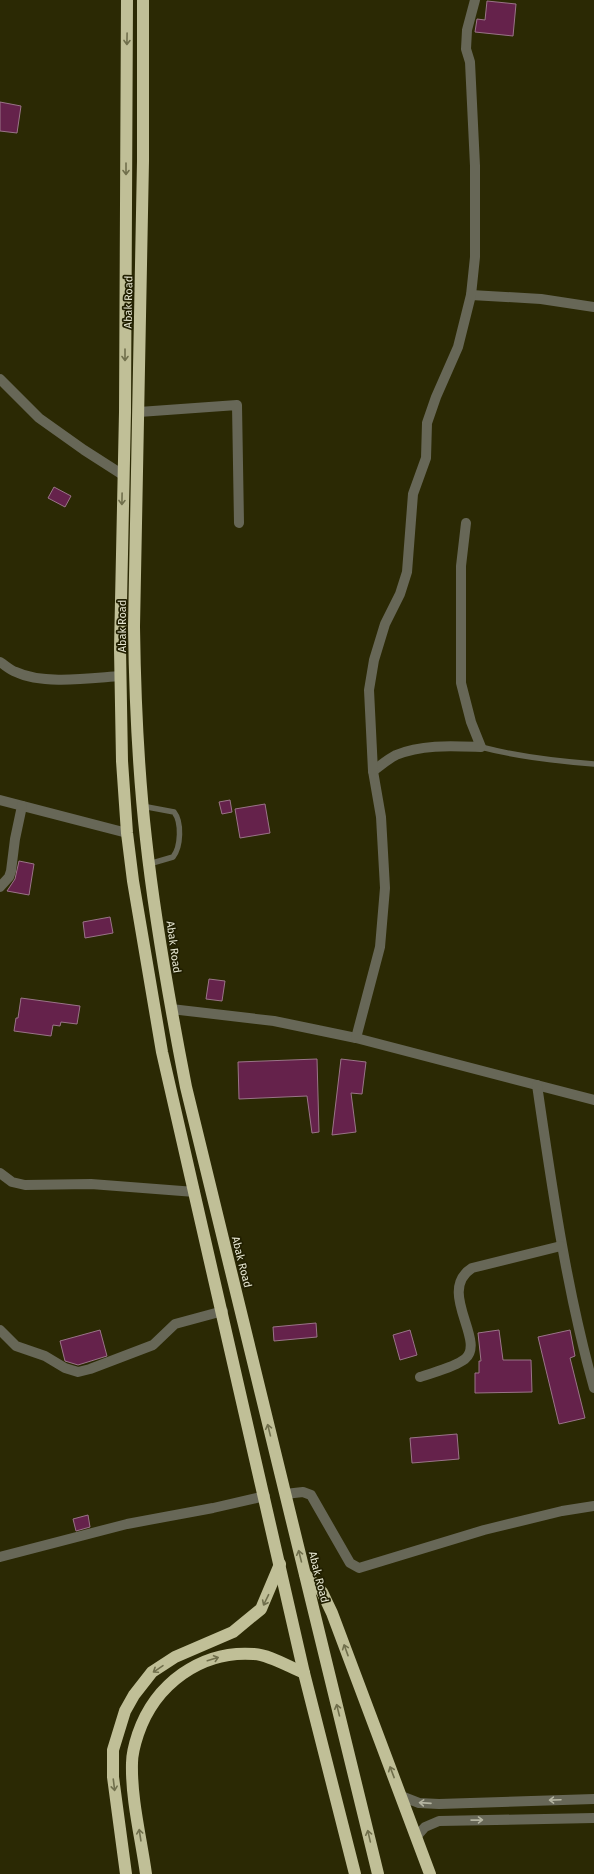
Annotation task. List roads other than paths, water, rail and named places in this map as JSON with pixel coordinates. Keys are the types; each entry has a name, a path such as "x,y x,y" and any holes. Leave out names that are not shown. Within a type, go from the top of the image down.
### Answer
{"highway":[{"name":"Abak Road","path":"128,0 125,412 120,676 122,761 127,833 133,881 162,1052 223,1311 304,1673 354,1874"},
{"name":"Abak Road","path":"142,0 143,161 134,627 135,701 142,806 149,864 165,981 186,1087 378,1874"},
{"path":"125,412 139,412"},
{"path":"126,1874 113,1777 113,1750 125,1711 134,1695 152,1672 175,1657 233,1632 258,1613 267,1598 280,1564"},
{"path":"304,1573 322,1592 332,1613 430,1874"},
{"path":"146,1874 132,1782 132,1762 134,1746 140,1728 147,1712 157,1696 173,1680 195,1666 223,1656 255,1654 304,1673"}],"street":[{"path":"356,1038 380,947 385,888 381,817 373,771 369,690 374,660 385,624 400,594 407,572 413,494 426,458 427,423 436,397 458,347 471,295 475,257 475,166 470,62 466,49 467,30 475,0"},
{"path":"471,295 541,299 594,307"},
{"path":"0,379 39,418 84,450 123,475"},
{"path":"139,412 237,405 239,523"},
{"path":"373,771 395,756 417,748 446,746 481,747 471,722 461,683 461,566 466,522"},
{"path":"0,662 16,672 38,677 72,680 120,676"},
{"path":"0,800 127,833"},
{"path":"0,887 9,877 11,871 15,839 22,806"},
{"path":"171,1009 274,1021 356,1038 594,1100"},
{"path":"537,1085 561,1246 579,1334 594,1388"},
{"path":"0,1173 12,1182 25,1185 91,1184 195,1192"},
{"path":"420,1377 456,1364 467,1358 470,1350 470,1339 458,1292 461,1279 466,1272 472,1268 561,1246"},
{"path":"0,1330 16,1346 46,1356 65,1368 78,1372 90,1369 153,1345 176,1324 223,1311"},
{"path":"285,1494 303,1492 311,1495 350,1563 359,1568 484,1530 562,1511 594,1506"},
{"path":"0,1557 127,1524 213,1508 265,1496"},
{"path":"401,1796 419,1803 439,1804 594,1799"},
{"path":"416,1837 425,1827 439,1821 594,1818"}],"lane":[{"path":"481,747 512,755 594,764"},
{"path":"142,806 174,812 176,814 179,828 178,848 174,857 149,864"}]}
